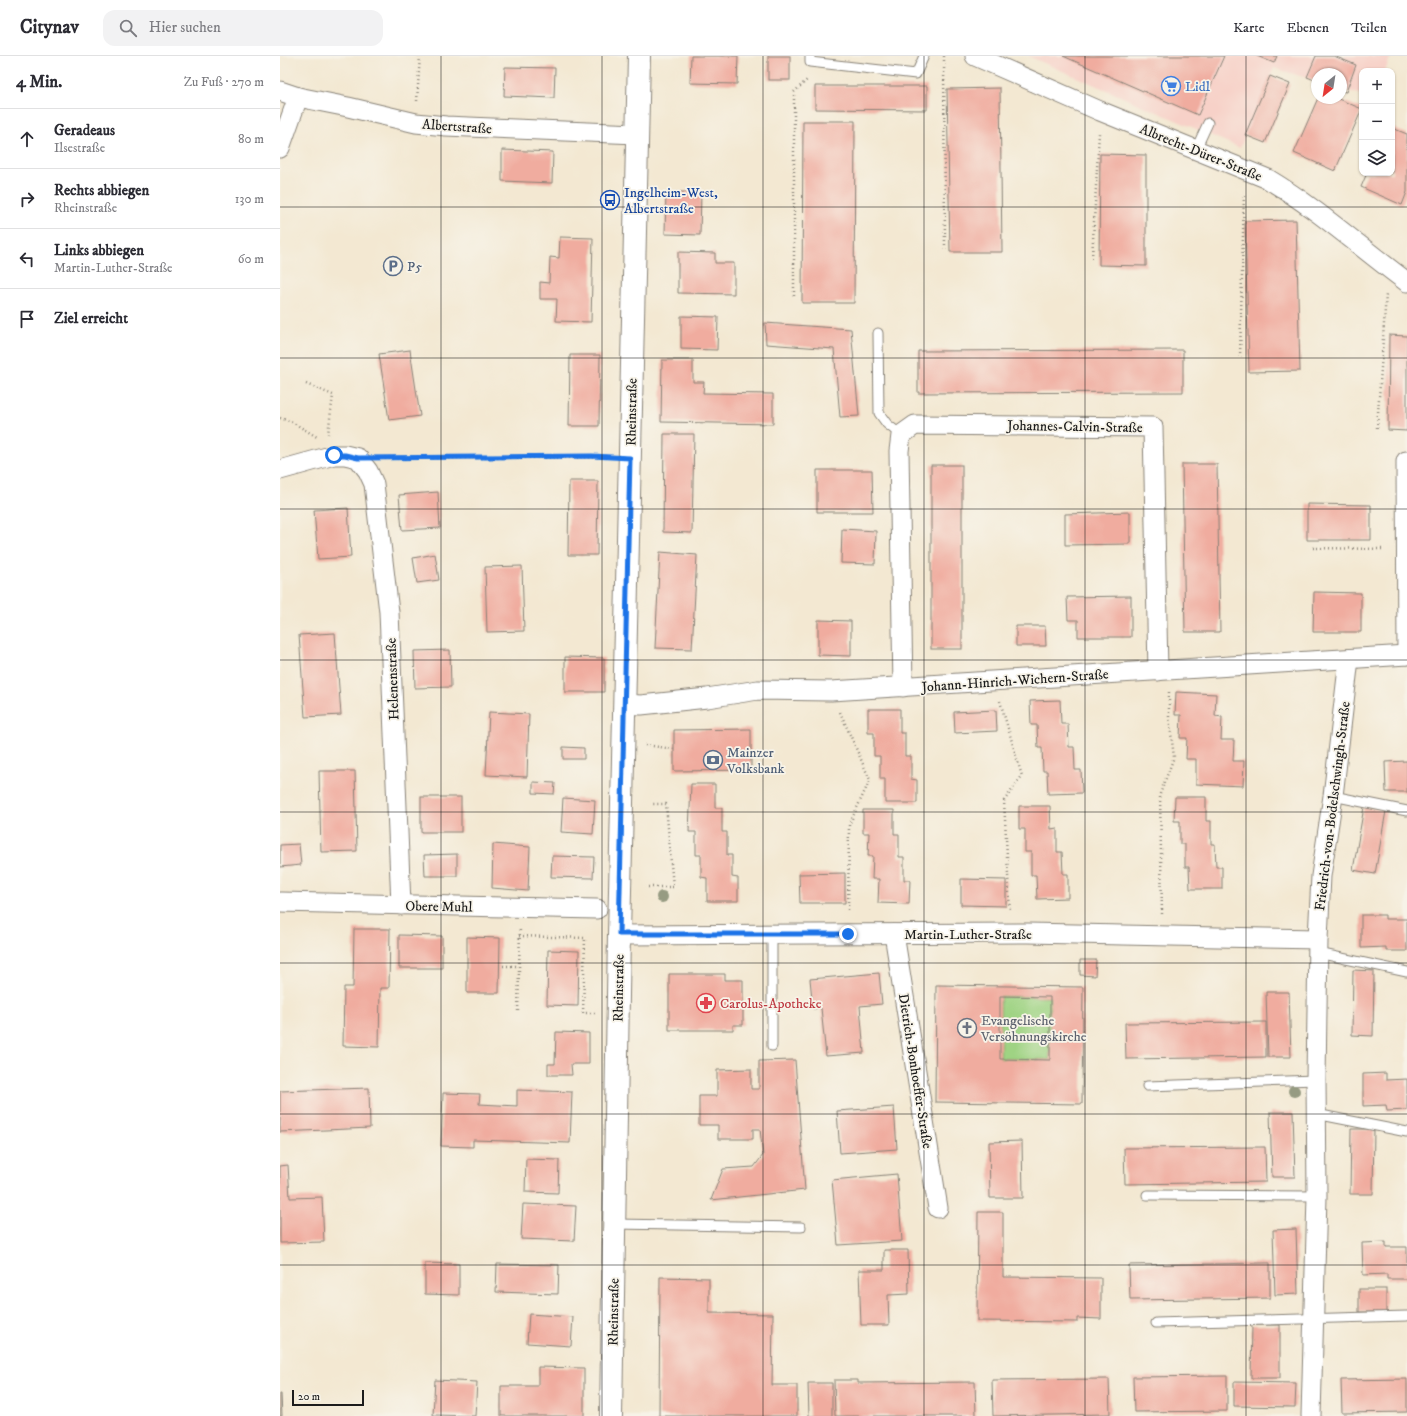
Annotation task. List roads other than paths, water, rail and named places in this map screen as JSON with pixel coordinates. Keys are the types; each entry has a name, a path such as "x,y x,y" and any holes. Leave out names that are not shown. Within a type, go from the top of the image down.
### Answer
{"main road":[{"name":"Rheinstraße","path":"611,1416 619,934 639,56"}],"street":[{"name":"Albrecht-Dürer-Straße","path":"975,56 1100,111 1268,179 1288,191 1320,214 1407,282"},
{"name":"Albertstraße","path":"280,91 298,97 416,123 446,126 637,134"},
{"path":"280,148 298,97"},
{"name":"Johannes-Calvin-Straße","path":"901,435 915,424 1153,427 1163,670"},
{"path":"901,435 899,451 903,687"},
{"name":"Helenenstraße","path":"280,470 330,448 345,455 358,458 368,471 374,484 389,612 402,905"},
{"name":"Johann-Hinrich-Wichern-Straße","path":"625,704 641,705 707,698 758,690 831,691 1407,655 1406,461"},
{"name":"Friedrich-von-Bodelschwingh-Straße","path":"1311,1416 1317,1196 1316,1080 1318,946 1321,876 1333,796 1349,659"},
{"name":"Obere Muhl","path":"280,902 597,909"},
{"name":"Martin-Luther-Straße","path":"619,934 1011,934 1162,936 1318,946"},
{"name":"Dietrich-Bonhoeffer-Straße","path":"894,934 938,1208"}],"lane":[{"path":"810,59 916,74 924,56"},
{"path":"1196,149 1208,123"},
{"path":"878,333 879,413 887,424 901,435"},
{"path":"1333,796 1407,811"},
{"path":"772,934 772,1046"},
{"path":"1318,946 1407,972"},
{"path":"1148,1086 1316,1080"},
{"path":"1316,1114 1407,1132"},
{"path":"1147,1195 1317,1196"},
{"path":"614,1224 801,1227"},
{"path":"1156,1323 1407,1316"}],"place":[{"name":"Lidl","path":"1171,86"},
{"name":"Ingelheim-West, Albertstraße","path":"610,200"},
{"name":"P5","path":"393,266"},
{"name":"Mainzer Volksbank","path":"713,760"},
{"name":"Carolus-Apotheke","path":"706,1003"},
{"name":"Evangelische Versöhnungskirche","path":"967,1028"}]}
